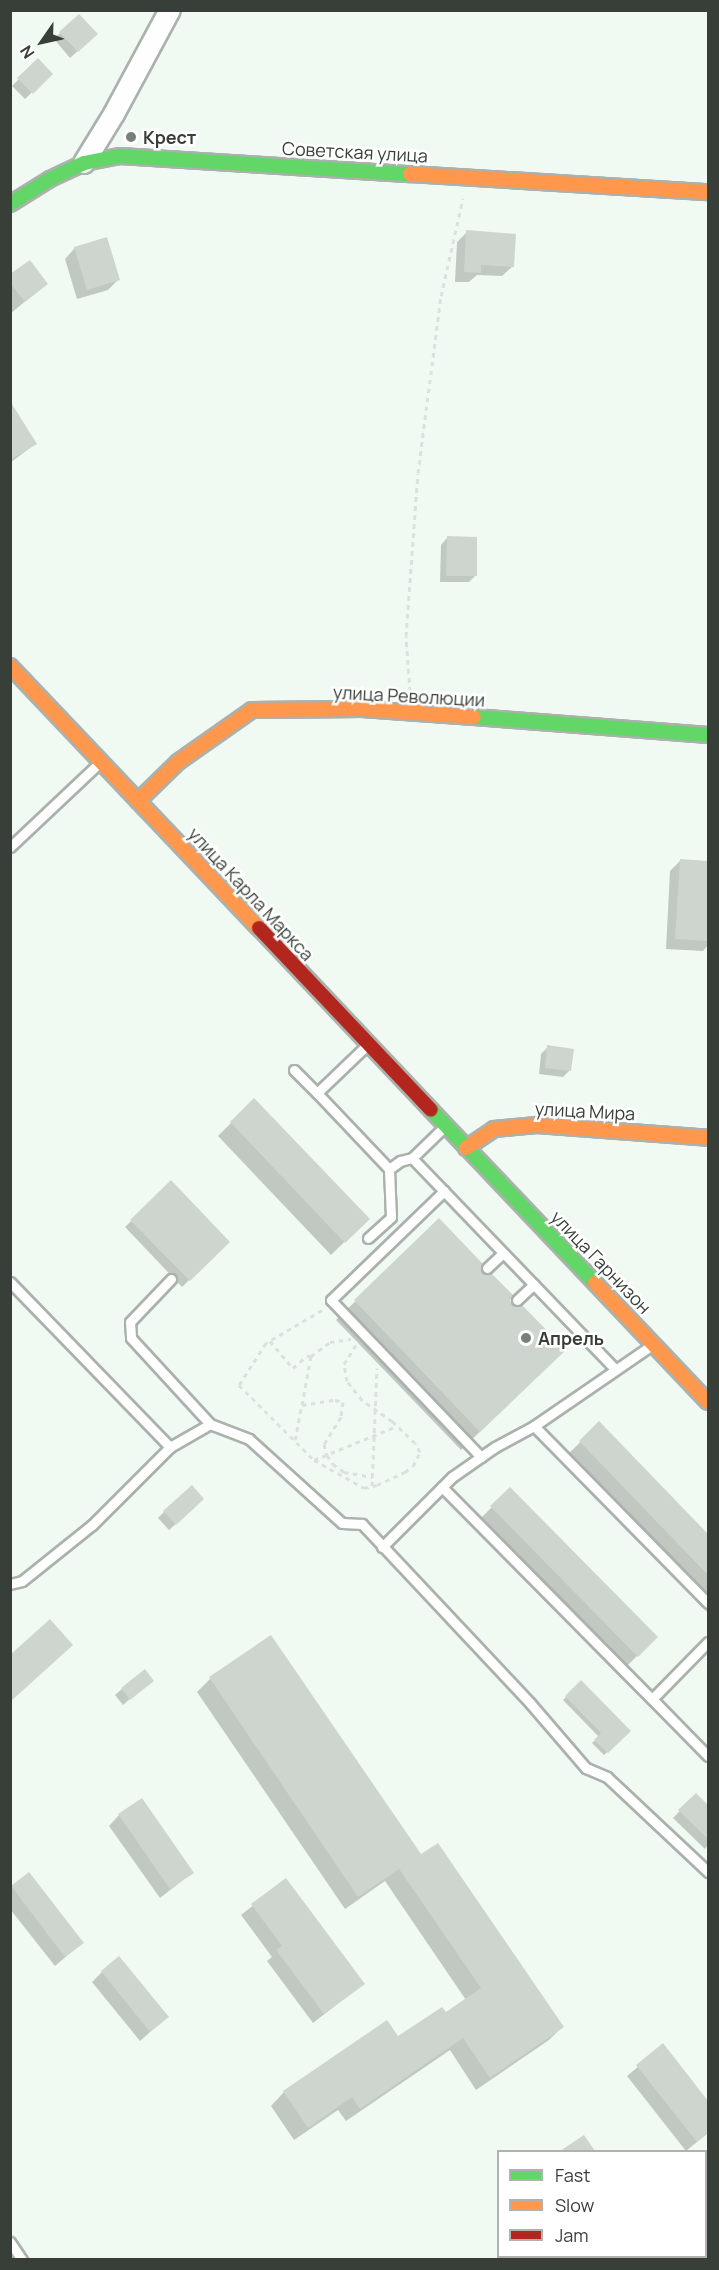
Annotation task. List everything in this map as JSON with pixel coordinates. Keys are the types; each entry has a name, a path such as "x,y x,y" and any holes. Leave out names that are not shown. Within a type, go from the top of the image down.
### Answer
{"street":[{"path":"84,163 114,114 170,10"},
{"name":"Советская улица","path":"10,204 50,178 84,163 120,156 708,192"},
{"name":"улица Карла Маркса","path":"10,666 466,1148"},
{"name":"улица Революции","path":"138,801 178,762 252,710 362,709 708,735"},
{"name":"улица Мира","path":"466,1148 495,1129 537,1125 708,1138"},
{"name":"улица Гарнизон","path":"466,1148 708,1402"}],"lane":[{"path":"10,847 101,761"},
{"path":"317,1093 368,1044"},
{"path":"294,1070 389,1169 391,1217 368,1238"},
{"path":"389,1169 400,1161 412,1158 445,1126"},
{"path":"412,1158 615,1369"},
{"path":"444,1191 331,1300 481,1456"},
{"path":"487,1268 503,1253"},
{"path":"171,1279 130,1322 131,1338 210,1424 249,1439 342,1523 362,1524 530,1703 586,1768 607,1777 708,1872"},
{"path":"10,1282 170,1448"},
{"path":"517,1300 534,1284"},
{"path":"382,1546 442,1487 481,1456 534,1426 654,1343"},
{"path":"10,1584 22,1581 92,1525 170,1448 210,1424"},
{"path":"534,1426 708,1603"},
{"path":"442,1487 708,1756"},
{"path":"652,1699 708,1642"},
{"path":"10,2242 22,2259"}],"path":[{"path":"412,712 406,636 418,473 441,296 468,176"},
{"path":"269,1341 293,1368 330,1342 361,1338 344,1364 347,1381 362,1400 398,1426 415,1443 420,1452 413,1466 364,1488 314,1460 239,1385 269,1341 334,1303"},
{"path":"372,1486 374,1408 379,1350"},
{"path":"295,1440 311,1356"},
{"path":"302,1405 335,1400 343,1402 341,1417 324,1444 327,1455 333,1464 344,1472 373,1477"},
{"path":"314,1460 398,1426"}],"building":[{"path":"79,14 98,34 78,52 59,32"},
{"path":"38,58 53,74 33,94 17,78"},
{"path":"466,230 516,234 514,267 481,265 481,273 464,272"},
{"path":"107,237 120,280 87,290 74,247"},
{"path":"30,260 48,284 25,302 10,283 10,274"},
{"path":"10,401 37,444 10,460"},
{"path":"447,536 477,537 477,576 446,576"},
{"path":"680,859 708,861 708,941 675,939"},
{"path":"547,1045 574,1049 571,1071 545,1068"},
{"path":"254,1098 370,1219 345,1243 230,1122"},
{"path":"171,1180 230,1242 190,1281 130,1220"},
{"path":"439,1218 482,1263 483,1273 491,1273 513,1295 510,1301 513,1305 522,1305 566,1350 480,1432 354,1300"},
{"path":"599,1421 708,1534 708,1575 579,1441"},
{"path":"192,1485 204,1499 176,1525 163,1511"},
{"path":"510,1487 658,1637 638,1657 490,1506"},
{"path":"50,1619 73,1645 10,1702 10,1655"},
{"path":"271,1635 421,1854 438,1843 564,2027 490,2078 463,2038 360,2109 352,2097 308,2128 283,2091 387,2020 398,2036 442,2007 446,2012 481,1988 399,1869 358,1897 209,1677"},
{"path":"145,1669 154,1681 130,1700 121,1688"},
{"path":"581,1680 631,1731 608,1753 594,1740 601,1733 565,1696"},
{"path":"696,1793 708,1805 708,1839 678,1810"},
{"path":"142,1798 194,1873 170,1889 118,1814"},
{"path":"29,1872 84,1943 65,1957 11,1886"},
{"path":"286,1878 365,1984 324,2014 276,1950 282,1946 251,1904"},
{"path":"119,1956 169,2017 150,2032 101,1971"},
{"path":"663,2043 708,2101 708,2132 697,2142 636,2065"},
{"path":"584,2135 594,2150 562,2150"}],"traffic: fast":[{"path":"10,204 50,179 84,163 120,156 410,174"},
{"path":"474,717 708,735"},
{"path":"431,1110 595,1283"}],"traffic: slow":[{"path":"410,174 708,192"},
{"path":"10,666 259,928"},
{"path":"138,801 178,762 252,710 362,709 474,717"},
{"path":"466,1148 494,1129 537,1125 708,1138"},
{"path":"595,1283 708,1402"}],"traffic: jam":[{"path":"259,928 431,1110"}],"place":[{"name":"Крест","path":"131,137"},
{"name":"Апрель","path":"526,1338"}]}
